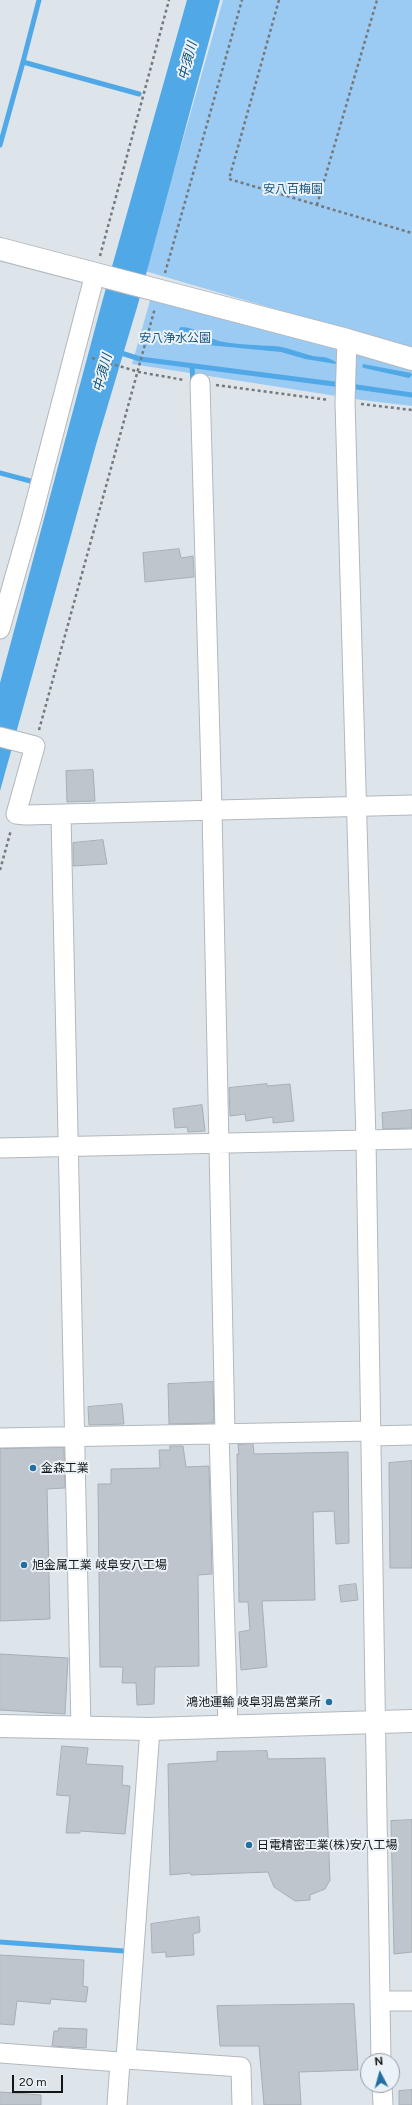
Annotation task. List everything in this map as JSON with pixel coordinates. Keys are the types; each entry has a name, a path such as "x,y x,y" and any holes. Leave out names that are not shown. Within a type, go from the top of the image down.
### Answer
{"street":[{"path":"0,249 347,340 412,359"},
{"path":"0,629 97,275"},
{"path":"347,340 345,400 366,1140 374,1722 381,2053"},
{"path":"200,383 212,810 228,1726"},
{"path":"0,737 29,744 16,814 61,815 412,805"},
{"path":"61,815 70,1146 81,1728"},
{"path":"0,1148 218,1142 412,1139"},
{"path":"0,1438 222,1434 371,1433 412,1435"},
{"path":"0,1726 150,1729 412,1721"},
{"path":"117,2105 123,2060 150,1729"},
{"path":"380,2001 412,2001"},
{"path":"0,2053 241,2067 242,2105"},
{"path":"382,2093 383,2105"}],"path":[{"path":"97,275 169,0"},
{"path":"29,744 136,371 157,291 242,0"},
{"path":"279,0 229,179 412,233"},
{"path":"317,205 377,0"},
{"path":"89,357 131,370 200,383 345,400 412,410"},
{"path":"0,870 16,814"}],"green space":[{"name":"安八百梅園","path":"223,0 412,0 412,349 145,271"},
{"name":"安八浄水公園","path":"151,297 412,368 412,406 362,400 132,364"}],"water":[{"name":"中須川","path":"187,0 220,0 138,304 96,445 0,791 0,683 104,295"},
{"path":"181,327 192,329 218,341 279,347 326,358 336,362 336,364 305,359 281,352 187,343 179,335 179,329"},
{"path":"363,364 411,373 412,375 409,378 364,368 362,367"}],"building":[{"path":"179,549 181,558 193,556 194,577 145,582 143,553"},
{"path":"93,770 95,801 67,802 66,771"},
{"path":"103,840 107,864 73,866 73,843"},
{"path":"267,1084 267,1086 290,1084 294,1121 273,1123 273,1117 246,1121 245,1114 230,1116 229,1088"},
{"path":"202,1105 205,1131 188,1132 187,1127 175,1128 173,1109"},
{"path":"412,1110 412,1128 383,1129 382,1113"},
{"path":"213,1382 214,1423 169,1424 168,1384"},
{"path":"122,1404 124,1424 89,1425 88,1407"},
{"path":"253,1444 254,1454 348,1452 349,1543 336,1544 334,1511 313,1512 315,1600 262,1601 267,1667 241,1670 239,1632 250,1630 248,1602 239,1602 237,1454 239,1454 238,1445"},
{"path":"170,1446 183,1446 186,1467 209,1466 212,1574 198,1575 199,1666 155,1667 154,1704 137,1705 136,1683 122,1683 123,1667 100,1667 98,1484 111,1484 111,1469 160,1468 159,1450 170,1450"},
{"name":"旭金属工業 岐阜安八工場","path":"64,1448 65,1488 47,1489 50,1619 0,1621 0,1449"},
{"path":"412,1461 412,1568 390,1568 389,1463"},
{"path":"356,1584 358,1600 341,1602 339,1586"},
{"path":"0,1654 68,1658 65,1714 0,1710"},
{"path":"62,1746 88,1748 86,1764 123,1766 122,1785 130,1786 125,1834 80,1831 80,1833 66,1833 70,1796 57,1795"},
{"name":"日電精密工業(株)安八工場","path":"267,1751 268,1759 325,1758 330,1880 325,1889 310,1895 310,1900 295,1901 274,1887 268,1872 191,1875 190,1873 170,1875 168,1764 217,1761 217,1752"},
{"path":"412,1820 412,1952 394,1954 391,1821"},
{"path":"199,1917 200,1932 193,1934 194,1955 166,1957 166,1952 152,1953 151,1924"},
{"path":"0,1955 84,1960 83,1986 88,1987 86,2002 51,1999 50,2004 17,2001 14,2025 0,2024"},
{"path":"354,2004 358,2070 299,2072 301,2105 264,2105 259,2046 220,2046 217,2006"},
{"path":"59,2028 87,2029 86,2048 52,2046 54,2031 58,2031"},
{"path":"412,2090 412,2105 399,2105 400,2091"},
{"path":"0,2092 41,2095 41,2105 0,2105"}],"waterway":[{"path":"39,0 23,62 139,94"},
{"path":"0,145 23,62"},
{"name":"中須川","path":"118,352 140,359 342,385"},
{"path":"192,366 193,383"},
{"path":"350,386 412,395"},
{"path":"0,473 34,482"},
{"path":"0,1942 124,1951"}],"place":[{"name":"金森工業","path":"33,1468"},
{"name":"旭金属工業 岐阜安八工場","path":"24,1565"},
{"name":"鴻池運輸 岐阜羽島営業所","path":"329,1702"},
{"name":"日電精密工業(株)安八工場","path":"249,1845"}]}
